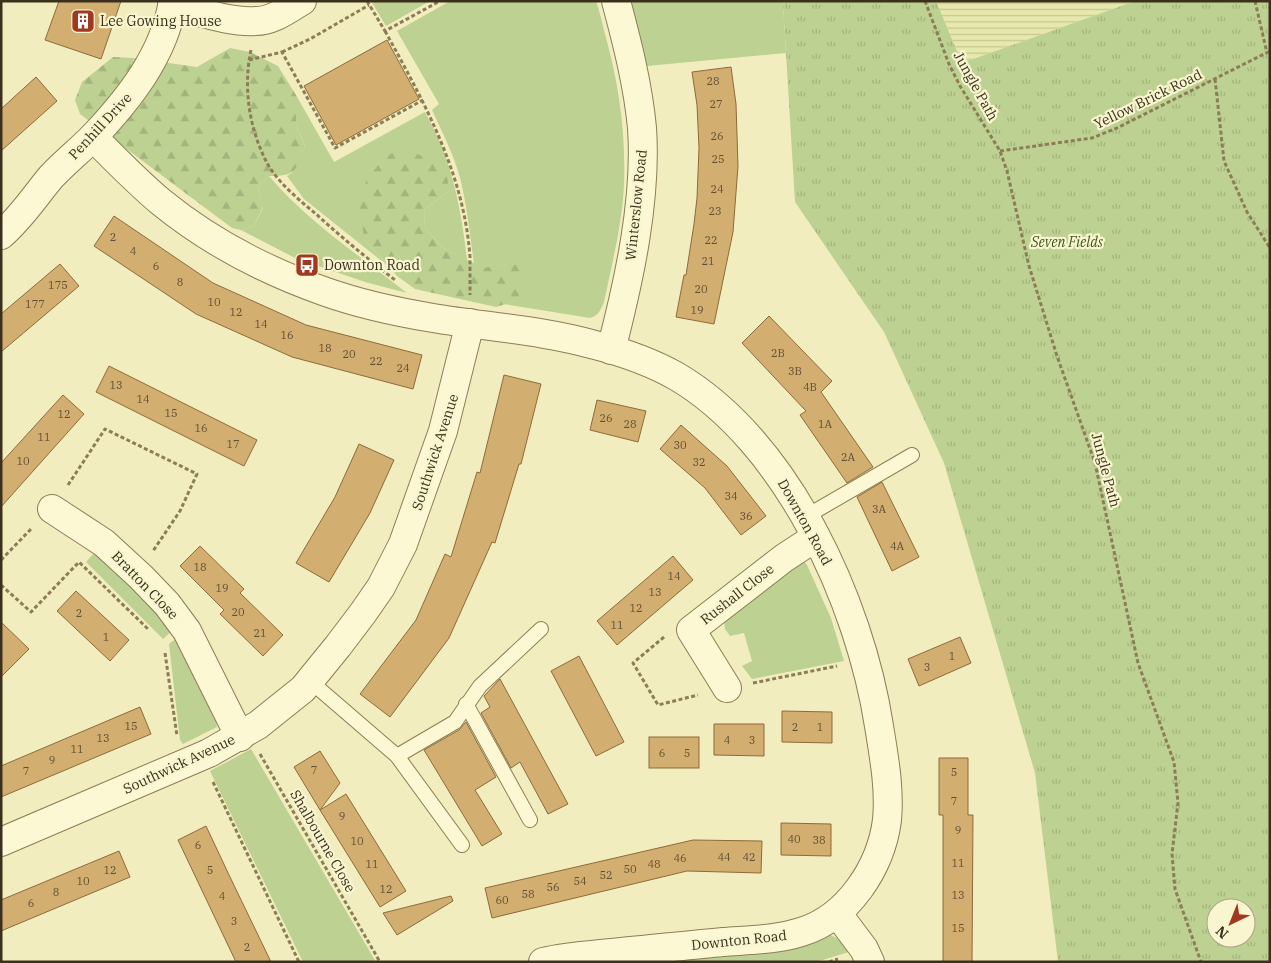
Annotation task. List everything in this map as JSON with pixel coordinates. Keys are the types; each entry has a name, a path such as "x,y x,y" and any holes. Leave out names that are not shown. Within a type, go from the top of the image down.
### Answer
{"street":[{"path":"173,3 232,19 257,22 277,16 302,1"},
{"name":"Winterslow Road","path":"611,350 624,300 639,201 642,161 642,128 638,99 616,1"},
{"name":"Penhill Drive","path":"1,235 15,222 62,166 93,137 145,74 164,31 173,3"},
{"name":"Downton Road","path":"93,137 160,201 200,231 236,253 280,274 328,293 367,304 433,318 535,332 595,345 646,362 675,376 707,398 742,431 775,470 811,527 837,581 852,621 866,663 878,719 886,773 888,815 884,839 870,872 848,903 837,913 826,921 802,932 772,938 543,962"},
{"name":"Southwick Avenue","path":"1,842 194,760 244,734 273,713 310,681 381,587 403,544 444,432 470,323"},
{"name":"Bratton Close","path":"52,509 104,543 167,604 187,631 244,734"},
{"name":"Rushall Close","path":"727,688 691,630 784,558 811,527"},
{"path":"837,913 864,949 870,962"}],"lane":[{"path":"811,527 912,455"},
{"path":"397,756 455,722 480,686 541,629"},
{"path":"310,681 397,756 462,845"},
{"path":"466,704 530,820"}],"path":[{"path":"385,31 440,1"},
{"name":"Jungle Path","path":"925,1 956,78 1000,151 1034,284 1095,463 1138,663 1174,762 1178,803 1172,854 1175,889 1201,962"},
{"path":"1255,1 1268,52"},
{"path":"248,60 282,52 310,39 368,3 423,100 448,158 458,189 470,256 470,323"},
{"path":"257,22 248,60 246,88 254,132 267,163 289,191 399,284"},
{"path":"282,52 335,148 423,100"},
{"name":"Yellow Brick Road","path":"1000,151 1092,138 1117,128 1268,52"},
{"path":"1215,79 1224,161 1247,212 1270,248"},
{"path":"1,560 52,509 105,428 197,474 180,511 137,574"},
{"path":"1,585 30,612 79,562 149,630"},
{"path":"164,644 178,743 194,760 299,962"},
{"name":"Shalbourne Close","path":"244,734 380,962"}],"green space":[{"path":"371,1 430,1 386,26"},
{"path":"450,1 596,1 618,90 623,128 624,185 621,215 604,302 602,308 593,317 504,304 516,301 505,264 485,269 474,264 460,178 451,152 432,110 439,104 397,31"},
{"path":"629,1 786,1 783,4 786,53 647,66"},
{"name":"Seven Fields","path":"786,1 936,1 962,63 1135,1 1270,1 1270,962 1058,962 1035,773 944,463 884,332 795,202 783,4"},
{"path":"936,1 1135,1 962,63"},
{"path":"230,48 250,52 278,66 296,95 296,125 305,146 297,166 291,173 269,176 258,188 263,207 254,226 241,230 232,228 80,114 75,100 82,82 113,57 197,67"},
{"path":"296,95 334,162 425,112 443,149 453,181 467,260 443,248 425,228 424,210 449,191 365,240 388,266 304,199 287,176 293,172 305,146 296,125"},
{"path":"399,147 427,158 447,175 449,191 424,210 425,228 443,248 484,268 505,264 517,265 523,270 525,286 516,301 496,307 415,289 397,276 365,240 359,212 366,181 379,164"},
{"path":"269,176 284,193 317,223 407,293 365,282 295,258 241,230 254,226 263,208 258,188"},
{"path":"95,552 100,553 173,630 163,639 86,562"},
{"path":"802,559 807,565 831,618 844,661 752,679 742,666 752,661 744,633 730,636 725,629 724,621"},
{"path":"179,636 215,713 217,727 183,744 180,740 169,644"},
{"path":"251,749 376,962 303,962 210,771"},
{"path":"825,933 840,940 852,951 816,962 671,962 670,956"}],"building":[{"name":"Lee Gowing House","path":"59,1 121,1 101,59 45,40"},
{"path":"387,40 419,99 336,145 304,86"},
{"path":"731,67 736,104 738,166 733,232 714,324 676,317 684,275 686,275 697,198 699,148 697,105 692,72"},
{"path":"36,77 57,101 1,151 1,109"},
{"path":"114,216 213,283 306,325 422,355 413,389 292,357 196,314 94,246"},
{"path":"60,264 79,286 1,352 1,314"},
{"path":"769,316 832,381 821,392 873,467 847,483 800,415 806,411 742,343"},
{"path":"109,366 257,440 244,466 96,392"},
{"path":"504,375 541,384 521,464 519,464 495,543 492,542 449,638 390,717 360,694 416,620 445,554 451,557 477,472 480,473"},
{"path":"63,395 84,414 1,507 1,463"},
{"path":"597,400 646,411 638,442 590,430"},
{"path":"681,425 727,466 766,516 741,535 705,488 660,449"},
{"path":"359,444 394,460 370,513 329,582 296,563 335,497"},
{"path":"882,482 919,557 892,571 857,497"},
{"path":"200,546 244,589 240,593 283,635 263,656 220,614 224,610 180,566"},
{"path":"673,556 693,580 617,645 597,621"},
{"path":"76,591 129,640 110,661 57,611"},
{"path":"1,622 29,649 1,677"},
{"path":"960,637 971,663 919,686 908,659"},
{"path":"579,656 624,742 596,756 551,671"},
{"path":"500,679 568,804 548,814 520,762 511,768 481,713 490,707 484,696"},
{"path":"140,707 151,734 1,797 1,766"},
{"path":"782,711 832,712 832,743 782,742"},
{"path":"466,722 496,777 475,790 502,834 482,846 424,750 459,730"},
{"path":"714,724 764,724 764,756 714,755"},
{"path":"649,737 699,737 699,768 649,768"},
{"path":"320,751 340,783 320,810 294,767"},
{"path":"939,758 968,758 968,815 973,815 972,962 943,962 943,815 939,815"},
{"path":"346,794 406,891 380,907 320,810"},
{"path":"781,823 831,824 831,856 781,855"},
{"path":"206,826 271,962 236,962 178,840"},
{"path":"693,840 762,841 761,873 687,871 492,918 485,888"},
{"path":"119,851 130,877 1,931 1,900"},
{"path":"451,896 453,901 397,935 383,913"}],"place":[{"name":"Lee Gowing House","path":"83,21"},
{"name":"Downton Road","path":"307,265"}]}
